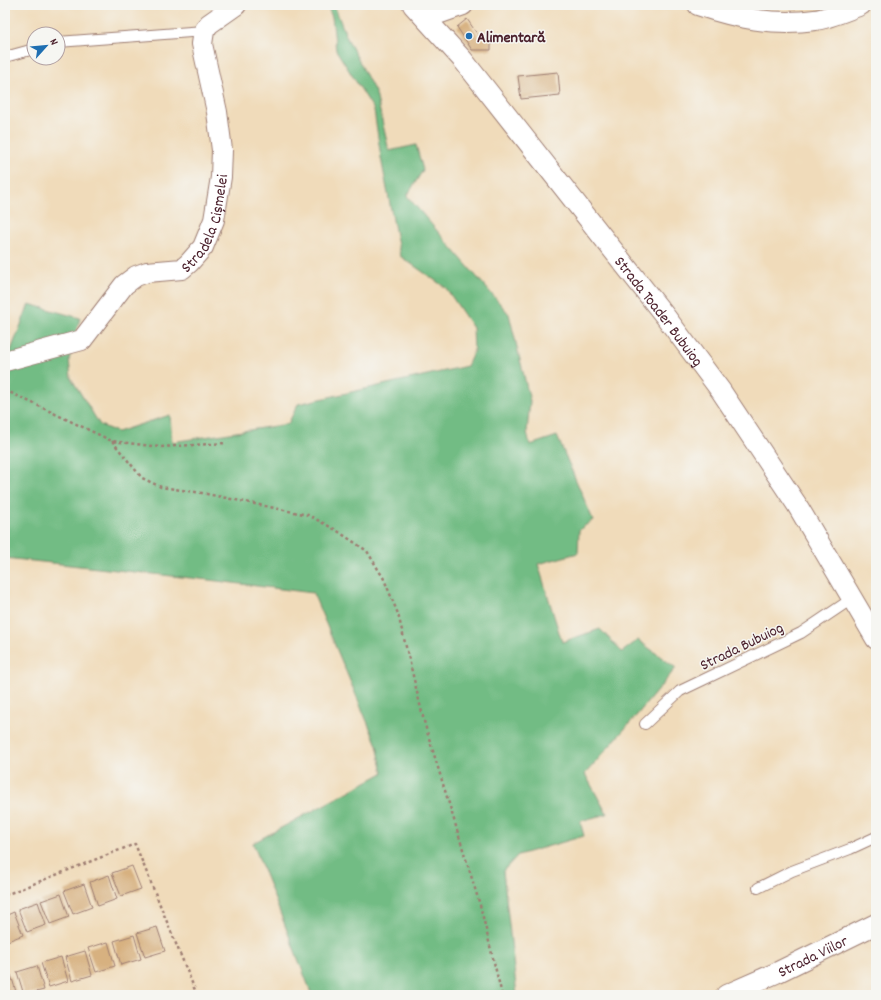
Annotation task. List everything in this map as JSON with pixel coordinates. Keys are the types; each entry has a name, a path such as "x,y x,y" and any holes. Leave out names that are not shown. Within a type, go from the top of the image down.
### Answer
{"street":[{"path":"204,31 209,24 236,5"},
{"path":"420,11 462,5"},
{"path":"698,5 729,15 782,23 816,20 861,5"},
{"name":"Strada Toader Bubuiog","path":"420,11 463,60 665,316 716,385 797,505 876,639"},
{"name":"Stradela Cișmelei","path":"5,361 82,340 124,285 136,276 147,272 182,269 203,247 214,220 222,150 217,112 202,44 204,31"},
{"name":"Strada Viilor","path":"726,995 804,960 876,924"}],"lane":[{"path":"66,41 204,31"},
{"path":"5,57 26,51"},
{"name":"Strada Bubuiog","path":"645,724 680,691 802,632 853,598"},
{"path":"758,888 792,871 850,849 876,837"}],"path":[{"path":"5,390 112,441 160,447 227,442"},
{"path":"112,441 142,478 161,487 202,493 308,515 336,530 367,551 384,579 398,614 425,725 480,905 502,995"},
{"path":"5,895 135,844 197,995"}],"green space":[{"path":"327,5 334,5 347,38 376,94 389,151 416,145 423,170 407,196 509,314 530,401 527,432 530,445 557,436 593,520 579,530 578,553 538,564 562,642 600,629 622,652 638,640 676,668 585,774 607,814 580,821 584,836 518,855 503,871 517,995 312,995 253,843 383,773 377,745 313,593 5,558 5,352 11,350 29,304 80,318 69,360 71,378 100,425 117,432 170,415 172,442 288,424 298,404 467,366 474,351 473,328 446,288 400,256 381,158 374,110 336,50 332,17"}],"building":[{"path":"467,19 480,38 491,38 491,50 472,50 457,27"},
{"path":"558,72 560,95 521,99 518,76"},
{"path":"132,866 141,889 121,896 112,873"},
{"path":"109,875 117,899 98,906 90,882"},
{"path":"84,884 92,907 73,914 64,891"},
{"path":"61,894 69,917 50,924 41,901"},
{"path":"38,902 46,925 27,932 18,909"},
{"path":"14,912 23,935 5,942 5,916"},
{"path":"157,927 165,951 145,957 137,933"},
{"path":"134,935 141,959 121,965 114,941"},
{"path":"108,942 115,966 96,972 88,948"},
{"path":"85,951 92,975 72,981 65,957"},
{"path":"61,957 68,981 49,987 41,963"},
{"path":"37,966 44,990 24,995 17,972"},
{"path":"11,975 17,995 5,995 5,977"}],"place":[{"name":"Alimentară","path":"469,36"}]}
